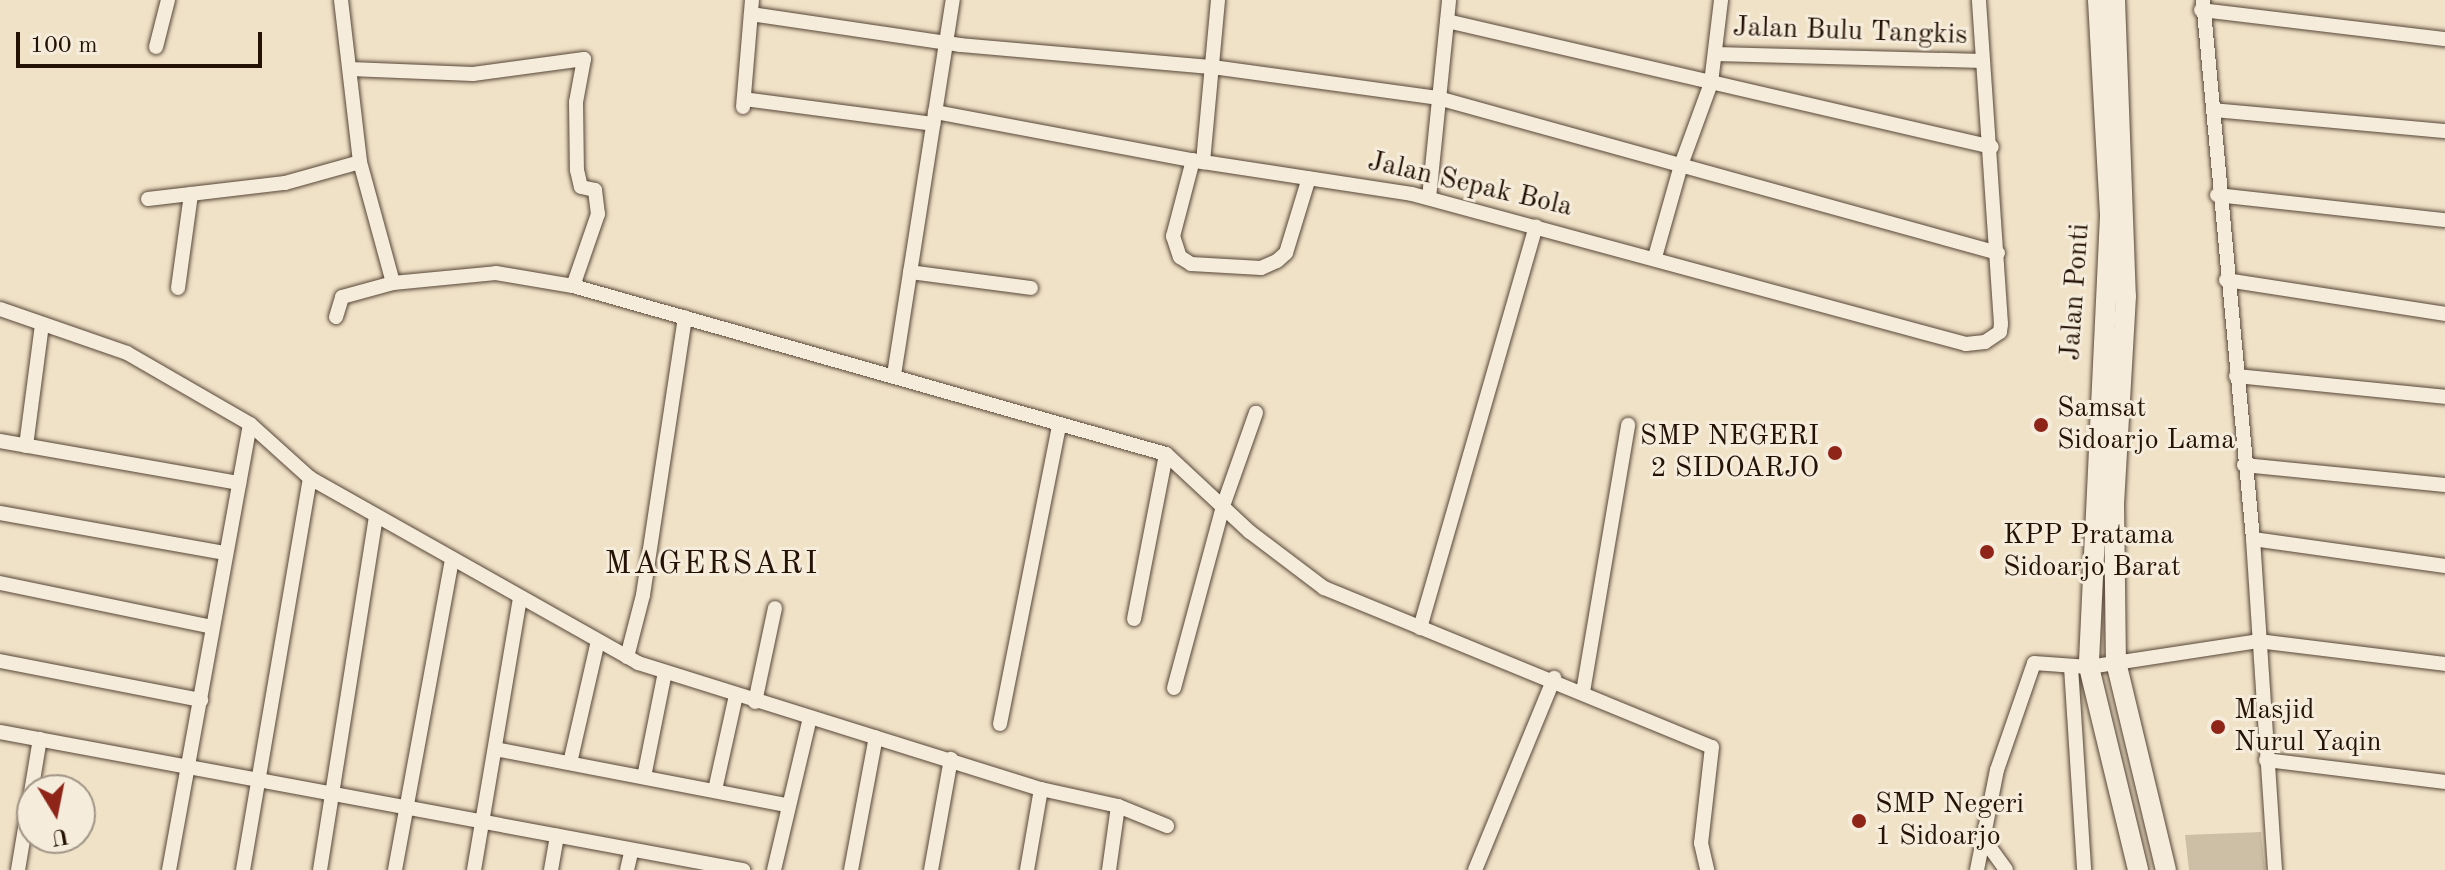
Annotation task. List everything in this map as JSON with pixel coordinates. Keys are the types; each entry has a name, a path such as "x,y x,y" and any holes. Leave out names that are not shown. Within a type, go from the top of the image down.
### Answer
{"main road":[{"name":"Jalan Ponti","path":"2098,0 2110,216 2080,667 2138,870"},
{"name":"Jalan Ponti","path":"2115,0 2126,296 2114,503 2116,662 2166,870"}],"street":[{"path":"156,47 168,0"},
{"path":"341,0 360,162 393,283"},
{"path":"894,375 953,0"},
{"path":"1218,0 1198,161 1173,236 1180,257 1191,264 1261,268 1277,261 1286,253 1309,178"},
{"path":"1429,198 1449,0"},
{"path":"1655,257 1681,165 1711,83 1721,0"},
{"path":"752,7 947,43 1212,67 1438,98 1998,253 1979,0"},
{"path":"2275,870 2253,539 2217,195 2213,110 2202,5 2445,39"},
{"name":"Jalan Sepak Bola","path":"752,7 743,103 934,118 1429,198 1966,344 1985,342 2000,332 1998,253"},
{"path":"1447,21 1992,147"},
{"name":"Jalan Bulu Tangkis","path":"1715,54 1983,61"},
{"path":"350,69 473,74 584,59 576,102 577,170 581,187 595,190 598,214 573,286"},
{"path":"2213,110 2445,131"},
{"path":"148,199 285,183 360,162"},
{"path":"178,288 191,194"},
{"path":"2217,195 2445,220"},
{"path":"1420,628 1536,226"},
{"path":"910,272 1031,288"},
{"path":"336,317 342,297 393,283 496,273 573,286 1166,454 1223,506 1324,588 1554,678 1712,747 1701,843 1707,870"},
{"path":"2226,280 2445,314"},
{"path":"0,309 127,353 250,424 310,478 627,657 755,702 951,759 1041,789 1118,806 1167,826"},
{"path":"627,657 643,595 685,317"},
{"path":"26,446 42,324"},
{"path":"2236,376 2445,397"},
{"path":"1174,688 1223,506 1256,413"},
{"path":"169,870 250,424"},
{"path":"1000,724 1059,425"},
{"path":"1583,692 1628,425"},
{"path":"0,441 239,483"},
{"path":"1134,619 1166,454"},
{"path":"2244,465 2445,485"},
{"path":"243,870 310,478"},
{"path":"0,513 225,553"},
{"path":"320,870 376,516"},
{"path":"2253,539 2445,566"},
{"path":"395,870 452,560"},
{"path":"0,583 213,627"},
{"path":"474,870 520,598"},
{"path":"755,702 775,608"},
{"path":"570,763 598,641"},
{"path":"1977,870 1997,770 2034,663 2080,667 2258,641 2445,664"},
{"path":"0,661 201,700"},
{"path":"2080,667 2084,870"},
{"path":"644,777 665,672"},
{"path":"1475,870 1554,678"},
{"path":"715,790 736,695"},
{"path":"774,870 810,718"},
{"path":"0,732 188,763 483,820 698,866 743,870"},
{"path":"851,870 876,737"},
{"path":"18,870 40,739"},
{"path":"495,749 787,805"},
{"path":"931,870 951,759"},
{"path":"2266,760 2445,782"},
{"path":"1027,870 1041,789"},
{"path":"1109,870 1118,806"},
{"path":"551,870 557,836"},
{"path":"1983,838 2006,870"},
{"path":"627,870 631,852"}],"shaded area":[{"path":"2261,832 2265,870 2189,870 2185,835"}],"place":[{"name":"Samsat Sidoarjo Lama","path":"2041,425"},
{"name":"SMP NEGERI 2 SIDOARJO","path":"1835,453"},
{"name":"KPP Pratama Sidoarjo Barat","path":"1987,552"},
{"name":"Masjid Nurul Yaqin","path":"2218,727"},
{"name":"SMP Negeri 1 Sidoarjo","path":"1859,821"}],"district":[{"name":"MAGERSARI","path":"712,565"}]}
